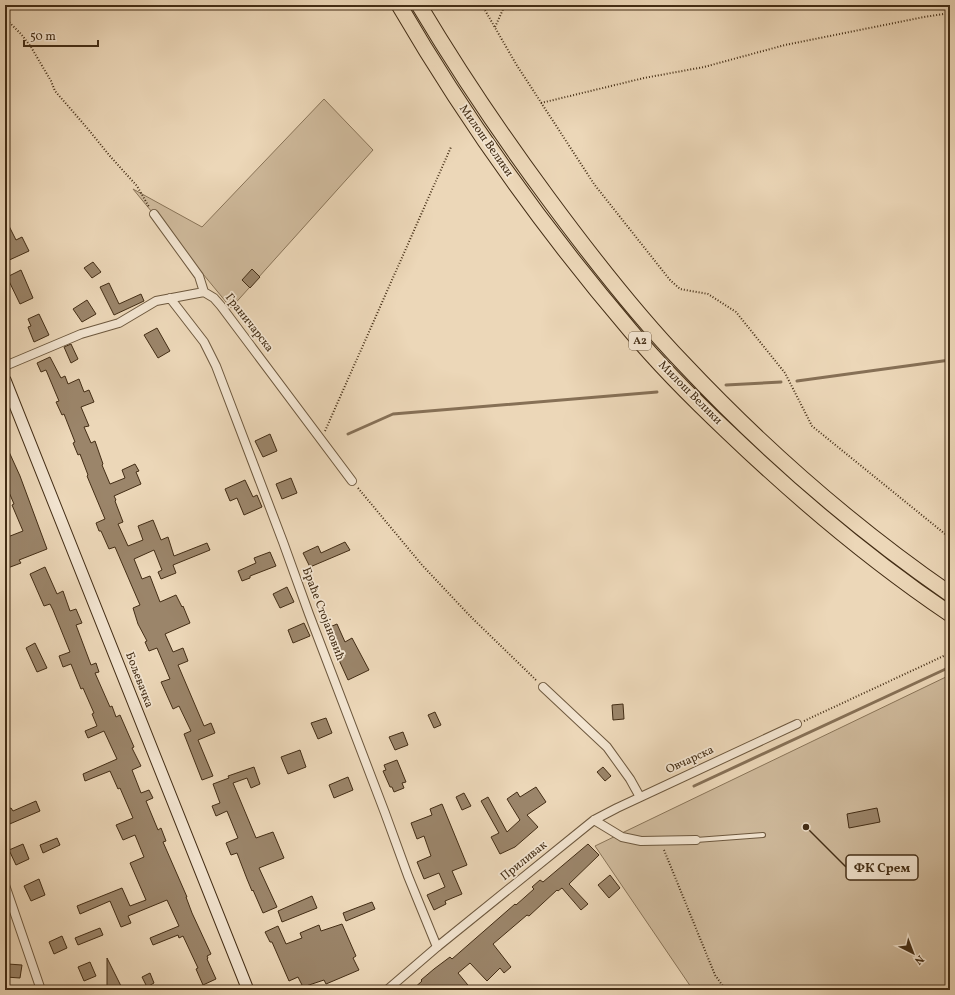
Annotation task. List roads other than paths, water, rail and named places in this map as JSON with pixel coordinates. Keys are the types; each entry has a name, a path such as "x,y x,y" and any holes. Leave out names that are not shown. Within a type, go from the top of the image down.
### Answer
{"highway":[{"name":"Милош Велики","path":"399,5 449,87 488,144 560,244 631,332 706,410 793,492 827,522 870,556 950,614"},
{"name":"Милош Велики","path":"419,5 464,78 498,128 570,228 644,320 682,362 736,416 806,482 882,544 950,594"}],"main road":[{"name":"Бољевачка","path":"6,383 248,990"}],"street":[{"path":"5,366 81,334 119,323 156,301 204,292 199,276 154,214"},
{"name":"Граничарска","path":"204,292 214,298 221,306 273,373 352,481"},
{"name":"Браће Стојановић","path":"170,298 204,342 216,366 309,614 386,813 408,876 437,947"},
{"path":"543,687 607,747 630,779 640,797"},
{"name":"Овчарска","path":"594,820 797,724"},
{"path":"594,820 622,837 641,841 696,840"},
{"name":"Приливак","path":"387,990 437,947 594,820"},
{"path":"5,885 41,990"}],"lane":[{"path":"696,840 762,835"}],"waterway":[{"path":"797,381 950,360"},
{"path":"726,385 781,382"},
{"path":"348,434 393,414 657,392"},
{"path":"694,786 950,667"}],"place":[{"name":"ФК Срем","path":"806,827"}]}
